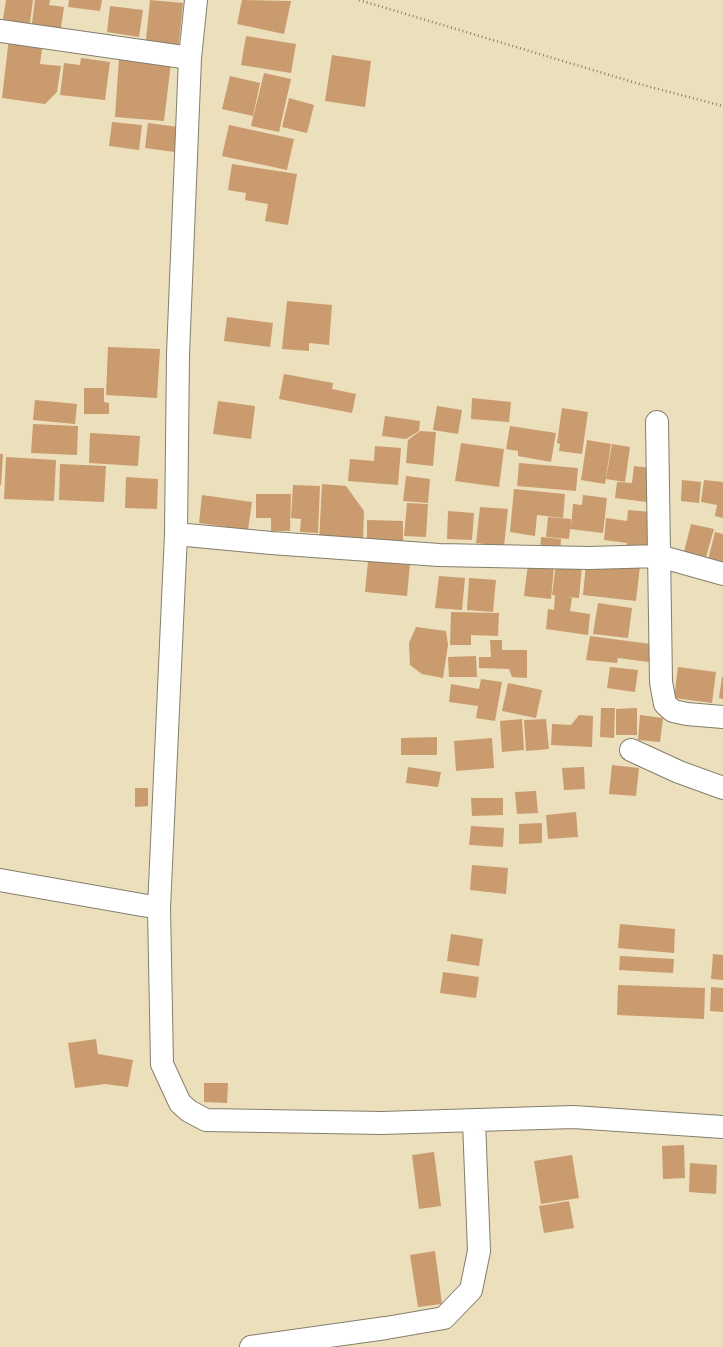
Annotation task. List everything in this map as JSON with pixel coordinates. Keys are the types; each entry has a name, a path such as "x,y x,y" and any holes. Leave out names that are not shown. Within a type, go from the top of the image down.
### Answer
{"street":[{"path":"196,0 190,58 178,354 176,534 159,908 162,1064 180,1103 189,1111 206,1120 382,1123 573,1117 723,1127"},
{"path":"0,30 190,58"},
{"path":"657,422 661,682 665,704 673,711 687,714 723,717"},
{"path":"176,534 271,543 439,555 589,558 659,556 723,574"},
{"path":"631,750 679,772 723,788"},
{"path":"0,880 159,908"},
{"path":"251,1347 386,1328 444,1318 471,1290 479,1251 474,1121"}],"path":[{"path":"359,0 643,84 723,106"}],"building":[{"path":"6,0 33,0 29,30 2,26"},
{"path":"35,0 50,0 49,5 64,7 60,35 31,31"},
{"path":"69,0 102,0 100,11 68,7"},
{"path":"150,0 183,3 178,52 145,49"},
{"path":"242,0 291,1 284,34 237,24"},
{"path":"110,6 143,10 139,37 107,32"},
{"path":"246,36 296,44 291,73 241,65"},
{"path":"9,38 43,42 40,64 61,66 57,92 45,104 2,98"},
{"path":"332,55 371,61 365,107 325,101"},
{"path":"81,58 110,62 105,100 60,95 64,63 80,65"},
{"path":"119,58 171,63 164,121 115,117"},
{"path":"264,73 291,79 279,132 251,126"},
{"path":"230,76 260,83 253,116 222,109"},
{"path":"289,98 314,105 307,133 282,127"},
{"path":"112,122 142,125 139,150 109,146"},
{"path":"148,123 178,127 175,152 145,148"},
{"path":"229,125 294,139 287,170 222,156"},
{"path":"232,164 297,174 288,225 265,221 268,204 245,200 246,193 228,190"},
{"path":"287,301 332,305 329,345 309,343 309,351 282,349"},
{"path":"227,317 273,323 270,347 224,341"},
{"path":"108,347 160,349 157,398 106,395"},
{"path":"284,374 333,383 332,389 356,394 352,413 279,399"},
{"path":"84,388 104,388 104,402 109,403 109,414 84,414"},
{"path":"472,398 511,402 509,422 471,419"},
{"path":"35,400 77,404 75,424 33,420"},
{"path":"218,401 255,406 251,439 213,434"},
{"path":"437,406 462,410 458,434 433,430"},
{"path":"562,408 588,412 582,454 559,451 560,444 557,443"},
{"path":"385,416 420,421 419,431 406,439 382,436"},
{"path":"33,424 78,426 77,455 31,453"},
{"path":"510,426 556,433 551,462 518,456 518,451 506,449"},
{"path":"420,431 436,432 433,466 406,463 408,440"},
{"path":"90,433 140,436 138,466 89,463"},
{"path":"587,440 611,444 605,484 581,480"},
{"path":"461,443 504,449 499,487 455,481"},
{"path":"612,444 630,447 625,482 606,479"},
{"path":"375,446 401,448 398,485 348,481 350,459 374,461"},
{"path":"0,454 3,454 1,485 0,485"},
{"path":"6,457 56,460 54,501 4,499"},
{"path":"519,463 578,468 576,491 517,486"},
{"path":"60,464 106,466 104,502 59,500"},
{"path":"634,466 652,468 647,502 615,498 617,482 632,483"},
{"path":"406,476 430,479 428,503 403,501"},
{"path":"126,477 158,479 157,509 125,508"},
{"path":"682,480 701,482 699,503 681,501"},
{"path":"704,480 723,482 723,518 715,516 717,505 701,502"},
{"path":"322,484 346,486 364,511 363,539 319,542"},
{"path":"293,485 320,486 318,533 300,532 301,519 291,518"},
{"path":"514,489 565,494 563,518 537,515 535,536 510,532"},
{"path":"256,494 291,494 290,531 271,531 271,518 256,518"},
{"path":"202,495 252,502 248,530 199,523"},
{"path":"583,495 607,498 603,533 570,529 569,539 546,537 548,517 571,519 571,526 573,504 582,505"},
{"path":"407,503 428,504 426,537 404,536"},
{"path":"480,507 508,509 504,546 476,543"},
{"path":"628,510 652,512 648,548 626,546 627,543 604,540 606,518 627,521"},
{"path":"448,511 474,513 472,540 447,539"},
{"path":"367,520 403,521 403,541 367,540"},
{"path":"691,524 714,529 706,557 684,552"},
{"path":"715,532 723,534 723,564 708,560"},
{"path":"541,537 561,539 560,556 540,554"},
{"path":"368,561 410,564 407,596 365,592"},
{"path":"556,563 582,566 579,598 565,597 572,598 570,611 590,614 588,635 546,629 548,609 554,610 555,595 552,595"},
{"path":"528,564 554,567 551,599 524,596"},
{"path":"586,564 640,566 636,601 583,595"},
{"path":"439,576 465,578 462,610 435,608"},
{"path":"469,578 496,580 493,612 467,610"},
{"path":"598,603 632,608 628,638 593,634"},
{"path":"451,612 499,613 498,636 471,635 471,645 450,645"},
{"path":"416,627 446,631 448,645 443,678 422,674 410,665 409,643"},
{"path":"590,636 658,645 656,663 618,658 617,663 586,660"},
{"path":"490,640 502,640 502,650 527,650 527,678 512,677 509,669 479,668 479,657 491,657"},
{"path":"476,656 477,677 449,677 448,657"},
{"path":"610,667 638,670 635,692 607,688"},
{"path":"678,667 716,672 712,703 674,698"},
{"path":"723,677 723,699 719,698"},
{"path":"481,679 502,682 495,721 476,718 478,706 449,702 451,684 479,689"},
{"path":"508,683 542,690 536,718 502,711"},
{"path":"601,708 615,708 614,738 600,737"},
{"path":"637,708 637,735 616,735 616,709"},
{"path":"579,715 593,716 592,747 551,745 552,724 571,725"},
{"path":"640,715 663,718 660,742 638,740"},
{"path":"522,719 524,750 502,752 500,721"},
{"path":"546,719 549,749 526,751 524,720"},
{"path":"437,737 437,755 401,755 401,738"},
{"path":"492,738 494,768 456,771 454,741"},
{"path":"612,765 639,768 636,796 609,794"},
{"path":"408,767 441,772 438,787 406,783"},
{"path":"584,767 585,789 564,790 562,768"},
{"path":"135,788 148,788 148,806 135,807"},
{"path":"536,791 538,813 517,814 515,792"},
{"path":"471,798 503,798 503,815 472,816"},
{"path":"576,812 578,837 548,839 546,815"},
{"path":"542,823 542,843 519,844 519,824"},
{"path":"471,826 504,828 503,847 469,845"},
{"path":"472,865 508,868 506,894 470,890"},
{"path":"620,924 675,929 674,953 618,948"},
{"path":"451,934 483,939 479,966 447,961"},
{"path":"713,954 723,955 723,980 711,979"},
{"path":"620,956 674,959 673,973 619,970"},
{"path":"443,972 479,977 476,998 440,993"},
{"path":"618,985 705,988 704,1019 617,1015"},
{"path":"711,987 723,988 723,1012 710,1011"},
{"path":"96,1039 98,1054 133,1060 128,1087 105,1084 75,1088 68,1043"},
{"path":"204,1083 228,1083 227,1103 204,1102"},
{"path":"684,1145 685,1178 663,1179 662,1146"},
{"path":"434,1152 441,1206 419,1209 412,1155"},
{"path":"572,1155 579,1198 541,1204 534,1161"},
{"path":"690,1163 717,1165 716,1194 689,1192"},
{"path":"569,1201 574,1228 544,1233 539,1206"},
{"path":"435,1251 442,1304 418,1307 410,1255"}]}
